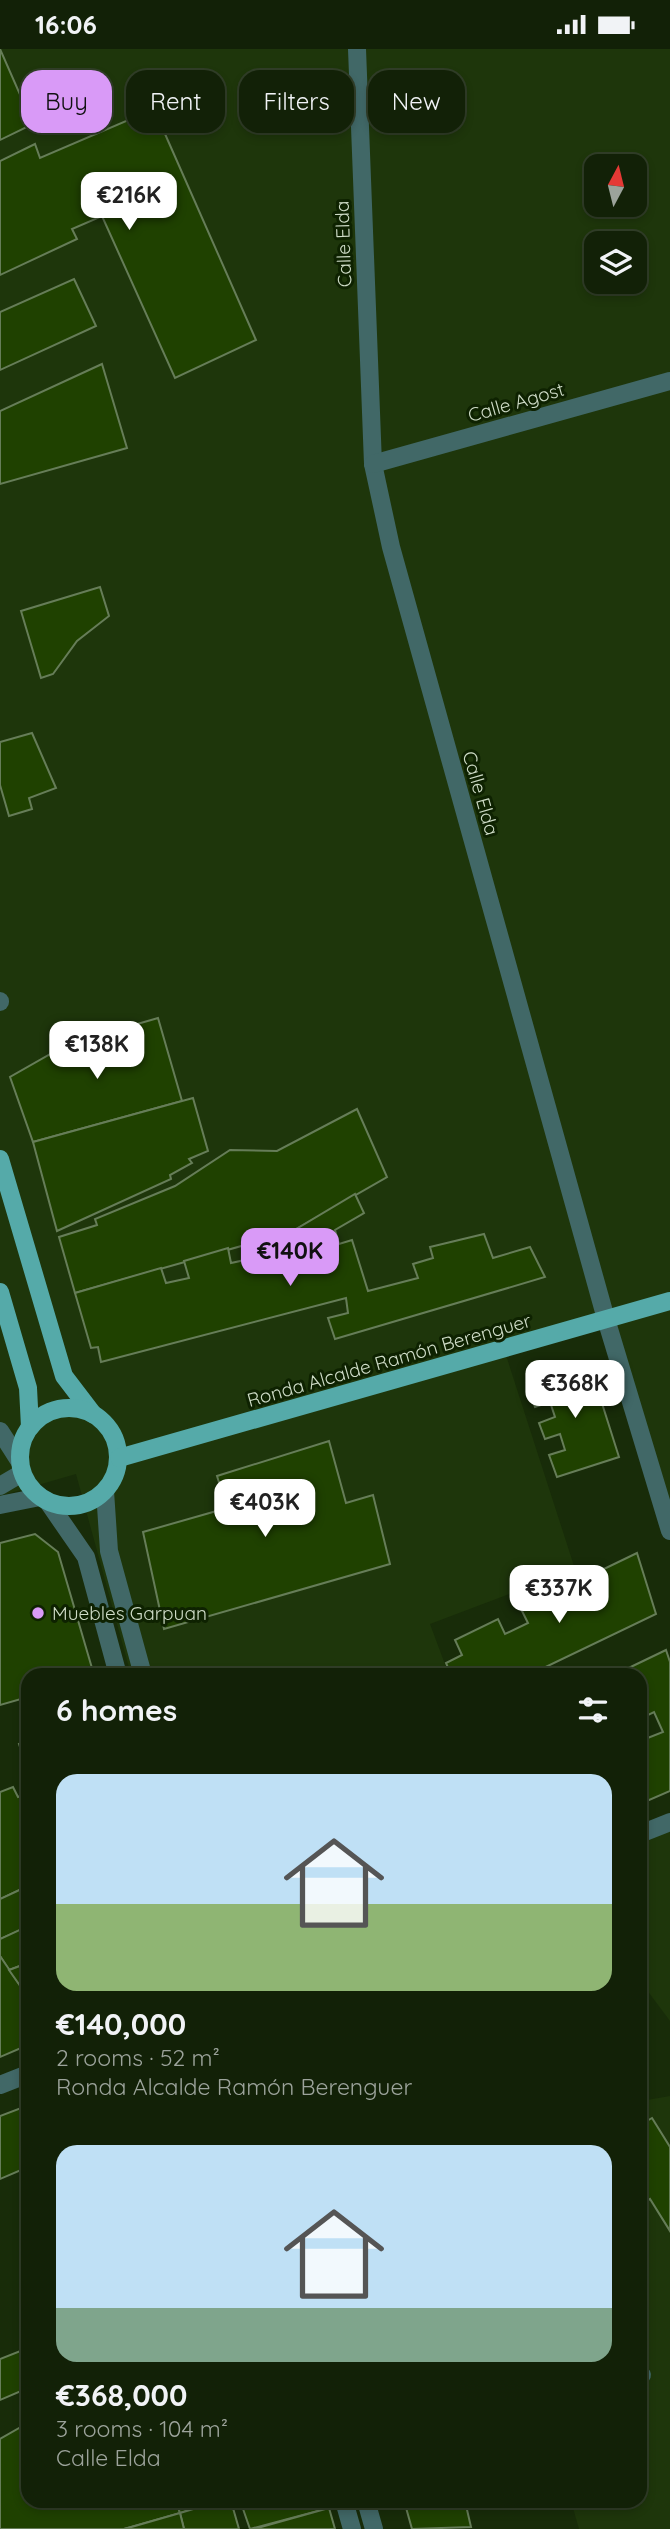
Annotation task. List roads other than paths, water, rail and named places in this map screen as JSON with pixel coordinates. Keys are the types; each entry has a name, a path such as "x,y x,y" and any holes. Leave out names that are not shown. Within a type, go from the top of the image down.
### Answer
{"main road":[{"path":"0,1159 64,1376 93,1414 109,1429 119,1458 116,1473 105,1491 79,1505 61,1506 44,1499 29,1486 21,1467 22,1443 30,1427 56,1410 74,1409 93,1414"},
{"path":"0,1292 27,1388 30,1427"},
{"name":"Ronda Alcalde Ramón Berenguer","path":"119,1458 670,1301"}],"street":[{"name":"Calle Elda","path":"357,49 373,464 395,561 606,1319 670,1531"},
{"name":"Calle Agost","path":"373,464 670,381"},
{"path":"0,1431 21,1467 0,1486"},
{"path":"105,1491 109,1551 141,1668"},
{"path":"0,1505 44,1499 86,1557 116,1668"},
{"path":"647,1831 670,1822"},
{"path":"0,2085 21,2077"},
{"path":"348,2508 352,2529"},
{"path":"368,2508 374,2529"}],"place":[{"name":"Muebles Garpuan","path":"38,1613"}]}
